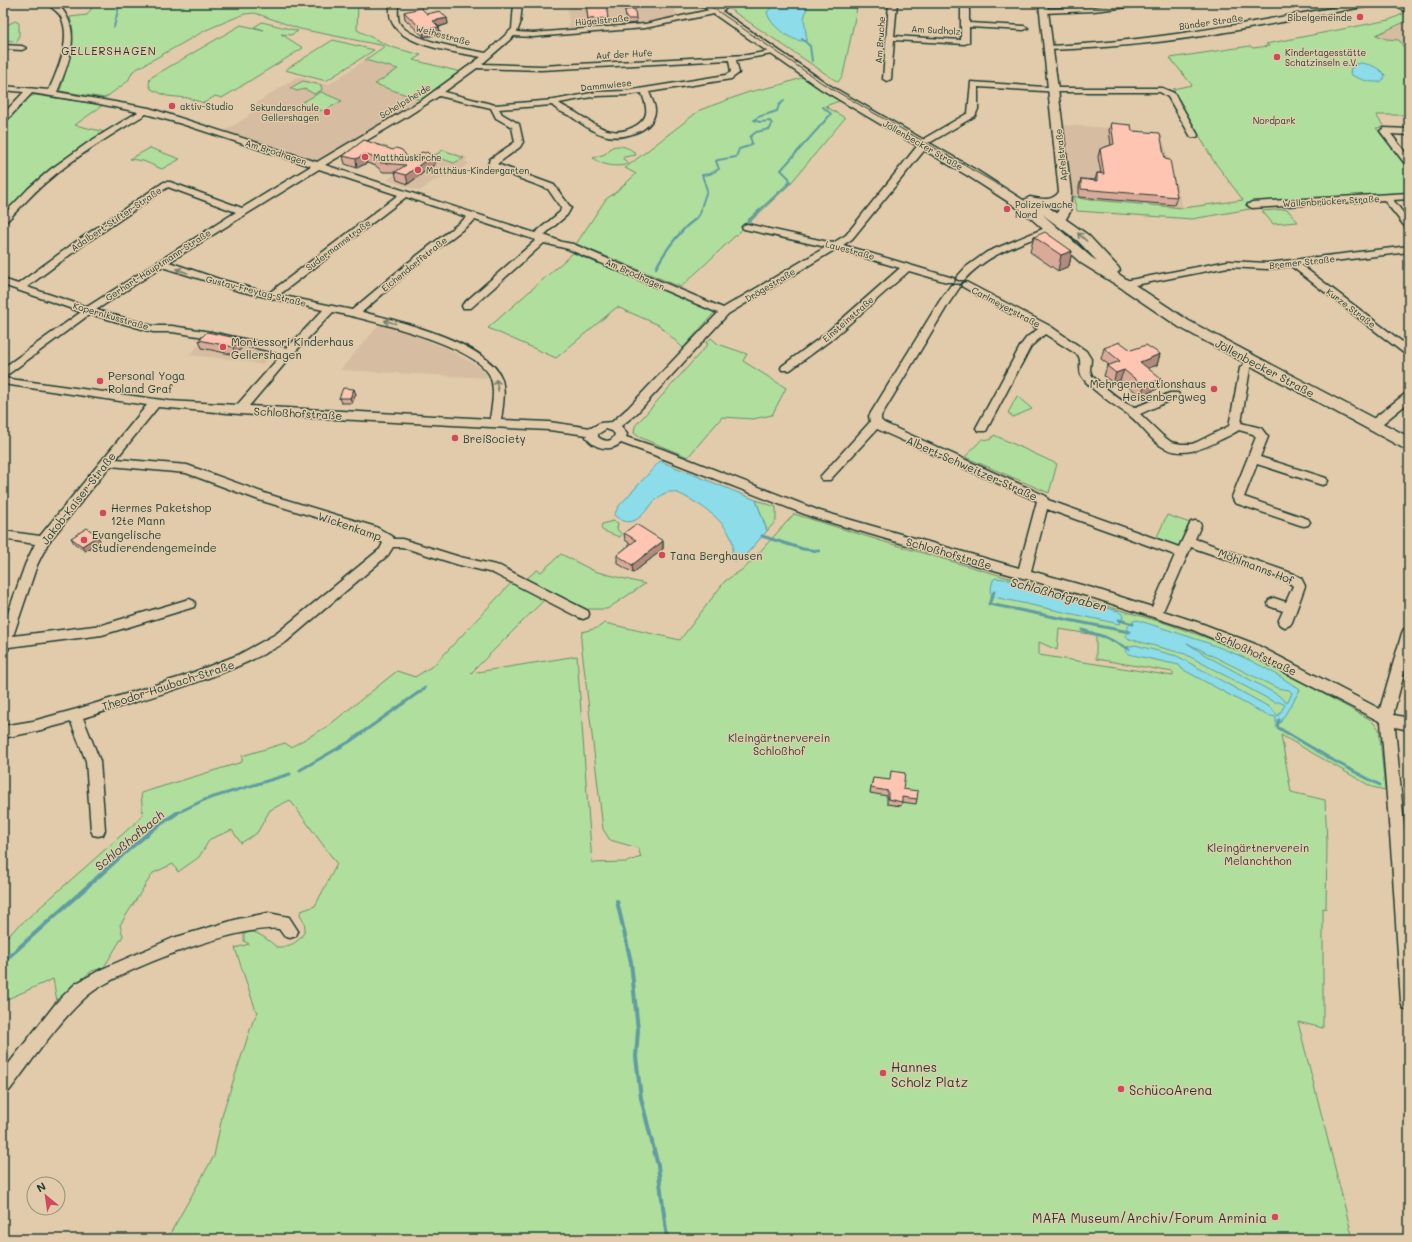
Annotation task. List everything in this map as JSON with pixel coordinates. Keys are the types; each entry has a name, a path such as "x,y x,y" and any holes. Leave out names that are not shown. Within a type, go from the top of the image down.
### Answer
{"main road":[{"name":"Jöllenbecker Straße","path":"703,3 720,6 829,81 1028,209 1083,238 1125,284"},
{"name":"Jöllenbecker Straße","path":"720,6 773,52 825,87 1030,200 1055,224 1070,247 1086,260 1125,284 1184,324 1409,444"}],"street":[{"path":"51,3 65,18 68,34 62,69 52,94"},
{"name":"Weihestraße","path":"394,3 396,23 408,36 422,42 487,56"},
{"path":"513,34 517,25 518,3"},
{"name":"Am Bruche","path":"887,79 893,3"},
{"name":"Am Sudholz","path":"890,38 965,42 965,3"},
{"path":"1043,7 1092,9 1146,3"},
{"name":"Bünder Straße","path":"1048,48 1098,45 1208,33 1375,3"},
{"path":"1392,3 1409,10"},
{"name":"Hügelstraße","path":"513,34 533,35 633,28 670,22 720,6"},
{"name":"Apfelstraße","path":"1043,7 1065,192 1064,212 1055,224"},
{"path":"966,25 1024,28"},
{"name":"Schelpsheide","path":"319,165 438,93 497,48 506,43 505,42 513,34"},
{"path":"3,48 22,48"},
{"name":"Auf der Hufe","path":"475,66 541,68 752,57 773,52"},
{"name":"Dammwiese","path":"438,93 495,107 554,102 597,94 645,90 731,76 735,73 732,58"},
{"name":"Jöllenbecker Straße","path":"926,142 972,114 974,109 974,84 1053,89"},
{"name":"Am Brodhagen","path":"3,88 99,101 146,110 577,248 724,312"},
{"path":"1053,89 1165,91 1171,95 1194,135"},
{"path":"554,102 561,109 598,130 611,135 622,135 631,132 642,125 650,115 651,109 645,90"},
{"path":"3,119 30,91"},
{"path":"467,306 541,237 564,213 566,208 551,187 492,165 493,161 519,142 516,127 497,114 494,110 495,107"},
{"path":"3,220 39,184 63,165 97,140 146,110"},
{"path":"1409,132 1384,132 1409,163"},
{"name":"Drögestraße","path":"613,426 632,411 724,312 849,237 926,142"},
{"name":"Gerhart-Hauptmann-Straße","path":"3,373 89,311 243,211 319,165"},
{"name":"Adalbert-Stifter-Straße","path":"20,287 88,237 167,184 243,211"},
{"path":"1030,200 1043,202 1058,200 1065,192"},
{"name":"Sudermannstraße","path":"271,296 405,194"},
{"name":"Wallenbrücker Straße","path":"1252,206 1409,196"},
{"path":"1386,197 1409,226"},
{"name":"Eichendorffstraße","path":"354,314 412,264 474,216"},
{"path":"826,477 873,424 876,423 875,416 941,307 965,273 983,260 1010,245 1055,224"},
{"name":"Lauestraße","path":"747,227 836,246 958,283"},
{"path":"1010,245 1025,245 1042,240 1058,242 1070,247"},
{"name":"Bremer Straße","path":"1125,284 1231,264 1266,266 1294,264 1409,249"},
{"name":"Gustav-Freytag-Straße","path":"161,264 219,283 354,314 420,331 460,348 488,366 494,374 499,393 495,423"},
{"name":"Kurze Straße","path":"1294,264 1409,352"},
{"name":"Einsteinstraße","path":"786,368 833,333 907,267"},
{"name":"Kopernikusstraße","path":"3,282 89,311 153,329 172,329 205,334 289,352"},
{"name":"Carlmeyerstraße","path":"958,283 1046,328 1082,353 1086,359 1085,370 1087,376 1122,406 1131,411 1159,439 1167,444 1181,448 1193,448 1231,431 1235,425"},
{"path":"239,410 289,352 330,309"},
{"name":"Carlmeyerstraße","path":"982,428 1026,345 1031,339 1046,328"},
{"path":"1254,362 1245,368 1235,425 1257,431 1262,435 1262,439 1238,497 1239,500 1304,522"},
{"name":"Schloßhofstraße","path":"3,381 154,404 239,410 495,423 556,427 593,432"},
{"path":"1131,411 1138,411 1174,395"},
{"path":"1373,425 1409,396"},
{"name":"Jakob-Kaiser-Straße","path":"4,644 27,574 43,541 154,404"},
{"name":"Albert-Schweitzer-Straße","path":"876,423 1039,497 1043,501 1024,574"},
{"path":"613,426 620,431 620,439 611,444 600,444 593,439 593,432 600,427 613,426"},
{"name":"Schloßhofstraße","path":"620,439 801,509 944,552 1096,594 1225,637 1250,648 1387,718 1409,724"},
{"path":"1254,459 1322,481"},
{"name":"Wickenkamp","path":"106,462 179,468 194,471 262,497 372,530 388,539 389,544 402,542 459,562 496,569 583,614"},
{"path":"1043,504 1182,553"},
{"path":"1156,613 1195,525"},
{"path":"3,535 43,541"},
{"name":"Möhlmanns Hof","path":"1187,541 1294,579 1299,583 1286,622"},
{"name":"Theodor-Haubach-Straße","path":"3,732 41,725 75,715 208,674 237,663 281,638 384,552 389,544"},
{"path":"1274,603 1290,609"},
{"path":"4,644 102,630 189,604"},
{"path":"1409,633 1390,696 1387,718 1400,860 1409,1002"},
{"path":"75,715 93,761 98,830"},
{"path":"3,1085 62,1009 81,990 108,974 173,945 238,926 268,920 283,922 290,931"}],"shaded area":[{"path":"605,3 674,3 677,18 624,26 569,31 568,5"},
{"path":"1409,20 1409,56 1399,40 1386,39 1376,35"},
{"name":"Sekundarschule Gellershagen","path":"365,60 398,69 376,84 421,100 323,159 316,160 224,131 249,116 247,115 257,109 252,106 297,77 328,85"},
{"path":"1064,125 1141,130 1144,136 1162,136 1183,208 1083,199 1073,196"},
{"path":"444,149 468,158 464,161 470,163 451,176 433,181 420,191 387,180 407,166"},
{"path":"379,325 405,332 448,349 476,365 485,372 488,378 340,370"},
{"path":"207,338 274,352 262,365 240,360 189,355"}],"green space":[{"path":"95,3 358,3 357,30 391,47 421,55 413,60 461,72 421,100 375,84 398,69 365,60 385,46 300,29 255,13 244,14 206,30 133,71 128,81 105,98 60,91 67,67 73,31 70,17 87,15"},
{"path":"736,3 858,3 843,75 838,82 728,8"},
{"name":"Nordpark","path":"1405,13 1409,15 1409,20 1376,35 1386,39 1399,40 1409,56 1409,115 1376,115 1384,127 1376,128 1409,169 1409,193 1247,203 1250,209 1192,219 1077,211 1073,196 1083,199 1183,208 1243,200 1213,160 1173,89 1192,85 1170,58 1250,46 1253,48 1269,46 1266,44 1389,20"},
{"path":"15,21 19,23 19,35 17,42 3,39 3,27"},
{"path":"262,22 298,31 291,35 281,34 303,48 222,98 215,96 204,103 188,98 167,96 151,89 149,84 150,78 241,25 264,30 254,27"},
{"path":"333,40 374,50 326,81 285,70"},
{"path":"804,77 842,100 825,106 845,118 790,184 681,287 576,244 606,199 636,174 625,168 700,110 749,92 780,85"},
{"path":"303,81 321,85 322,90 314,94 305,89 297,91 290,88"},
{"path":"321,92 342,101 323,111 299,104"},
{"path":"35,95 103,105 75,125 105,132 51,169 3,213 3,124 29,97"},
{"path":"617,146 628,148 636,155 624,157 623,159 629,163 621,166 600,163 593,158 605,154 612,147"},
{"path":"150,148 180,159 162,169 143,161 130,159"},
{"path":"443,150 464,158 454,163 434,156"},
{"path":"1287,209 1298,222 1273,224 1262,211"},
{"path":"573,253 715,312 683,348 659,325 617,307 556,358 488,328"},
{"path":"711,338 718,344 747,354 743,361 786,388 772,415 753,419 722,417 688,457 639,437 634,433 635,426 708,344 706,343"},
{"path":"1017,396 1032,409 1013,417 1008,413"},
{"path":"994,435 1057,464 1049,493 965,457 982,439 990,440"},
{"path":"756,500 776,507 776,521 767,531"},
{"path":"794,514 888,543 1165,623 1247,652 1371,720 1379,729 1385,790 1372,787 1281,735 1291,792 1325,800 1327,843 1326,909 1323,908 1323,1028 1298,1022 1353,1239 167,1239 214,1156 223,1112 253,1021 258,1012 255,1008 235,948 249,944 244,941 244,931 254,932 277,947 284,947 296,942 304,933 305,927 304,921 300,915 301,911 315,906 337,864 290,800 270,810 257,833 241,843 232,830 210,839 199,857 178,872 173,864 153,873 120,925 123,936 104,967 92,971 57,1001 53,979 3,1001 3,940 143,816 141,793 242,762 242,756 285,743 291,747 328,726 397,671 415,677 434,665 513,581 546,598 471,673 577,656 592,863 626,862 641,857 638,848 610,840 603,829 581,641 582,632 597,628 605,623 680,640 725,581 746,567","holes":["1059,629 1096,635 1096,659 1173,672 1173,676 1039,655 1039,642 1057,650"]},
{"path":"1167,515 1190,523 1179,547 1156,539"},
{"path":"613,521 618,523 617,529 622,535 619,537 601,529 602,524"},
{"path":"561,554 594,571 645,584 607,609 587,609 526,579 537,570 541,572"}],"water":[{"path":"776,3 808,3 804,19 807,40 796,40 789,37 772,23 767,12"},
{"path":"1361,63 1380,70 1385,75 1384,79 1380,82 1372,82 1350,74 1351,68 1356,64"},
{"path":"660,461 756,500 767,531 741,560 735,561 730,559 733,547 731,539 728,531 716,517 678,493 669,492 662,495 643,514 631,522 623,521 614,515 619,506"},
{"path":"996,578 1005,579 1118,611 1123,615 1122,621 1119,624 994,597 990,592 993,580"},
{"path":"1137,620 1222,648 1262,666 1282,677 1300,690 1280,723 1276,722 1276,717 1266,715 1182,669 1179,665 1128,654 1125,651 1127,647 1135,645 1177,656 1271,708 1278,716 1285,705 1279,702 1274,702 1185,654 1129,639 1126,636 1128,628 1134,621","holes":["1187,643 1277,688 1289,690 1292,693 1288,702 1205,655"]}],"building":[{"path":"586,3 606,3 608,18 588,19"},
{"path":"421,8 427,14 440,11 447,18 433,21 439,27 423,30 404,12"},
{"path":"635,9 636,19 626,19 625,10"},
{"path":"1111,123 1131,125 1132,131 1160,133 1165,159 1170,160 1177,197 1081,189 1081,179 1097,181 1097,173 1104,174 1100,149 1114,144"},
{"path":"364,140 393,150 396,148 402,150 410,161 422,152 427,152 433,155 406,175 395,172 406,165 381,163 365,154 356,159 343,156"},
{"path":"1045,232 1072,251 1061,255 1034,237"},
{"path":"207,332 241,339 233,347 199,340"},
{"path":"1120,342 1131,350 1146,345 1160,354 1140,362 1161,379 1144,386 1124,370 1116,373 1107,366 1120,361 1104,348"},
{"path":"343,388 354,389 350,398 339,398"},
{"path":"636,524 663,541 632,565 617,555 636,540 624,533"},
{"path":"87,528 98,536 82,546 71,538"},
{"path":"891,771 905,773 903,789 918,791 917,799 902,797 902,802 888,799 888,791 871,788 873,778 890,780"}],"waterway":[{"path":"114,27 119,6 122,3"},
{"name":"Schloßhofbach","path":"802,39 810,46 812,61"},
{"name":"Schloßhofbach","path":"700,211 707,190 702,175 710,174 719,169 716,161 736,157 739,149 749,146 752,143 750,137 756,132 770,129 772,124 770,121 760,122 754,120 758,117 777,111 779,105 784,101"},
{"path":"759,211 790,182 789,178 781,170 831,114 823,107"},
{"name":"Schloßhofbach","path":"656,268 671,244 697,217 701,210"},
{"path":"748,221 760,210"},
{"name":"Schloßhofgraben","path":"762,536 803,549 819,551"},
{"name":"Schloßhofgraben","path":"994,592 989,604 1129,632"},
{"name":"Schloßhofgraben","path":"1119,620 1133,624"},
{"name":"Schloßhofgraben","path":"1082,630 1105,637 1129,649"},
{"name":"Schloßhofbach","path":"300,770 349,742 425,688"},
{"path":"1279,720 1277,727 1336,762 1380,785"},
{"name":"Schloßhofbach","path":"177,813 204,800 290,774"},
{"name":"Schloßhofbach","path":"3,962 128,850 156,827 177,813"},
{"path":"617,901 631,962 638,1030 636,1057 641,1098 658,1166 667,1239"}],"tram line":[{"path":"706,3 822,83 1002,187"}],"place":[{"name":"Bibelgemeinde","path":"1360,17"},
{"name":"Kindertagesstätte Schatzinseln e.V.","path":"1277,57"},
{"name":"aktiv-Studio","path":"172,106"},
{"name":"Sekundarschule Gellershagen","path":"327,112"},
{"name":"Matthäuskirche","path":"365,157"},
{"name":"Matthäus-Kindergarten","path":"418,170"},
{"name":"Polizeiwache Nord","path":"1007,209"},
{"name":"Montessori Kinderhaus Gellershagen","path":"223,347"},
{"name":"Personal Yoga Roland Graf","path":"100,381"},
{"name":"Mehrgenerationshaus Heisenbergweg","path":"1214,389"},
{"name":"BreiSociety","path":"455,438"},
{"name":"Hermes Paketshop 12te Mann","path":"103,513"},
{"name":"Evangelische Studierendengemeinde","path":"84,540"},
{"name":"Tana Berghausen","path":"662,555"},
{"name":"Hannes Scholz Platz","path":"883,1073"},
{"name":"SchücoArena","path":"1121,1089"},
{"name":"MAFA Museum/Archiv/Forum Arminia","path":"1275,1217"}],"district":[{"name":"GELLERSHAGEN","path":"109,50"}],"park label":[{"name":"Kleingärtnerverein Schloßhof","path":"779,743"},
{"name":"Kleingärtnerverein Melanchthon","path":"1258,853"}]}
